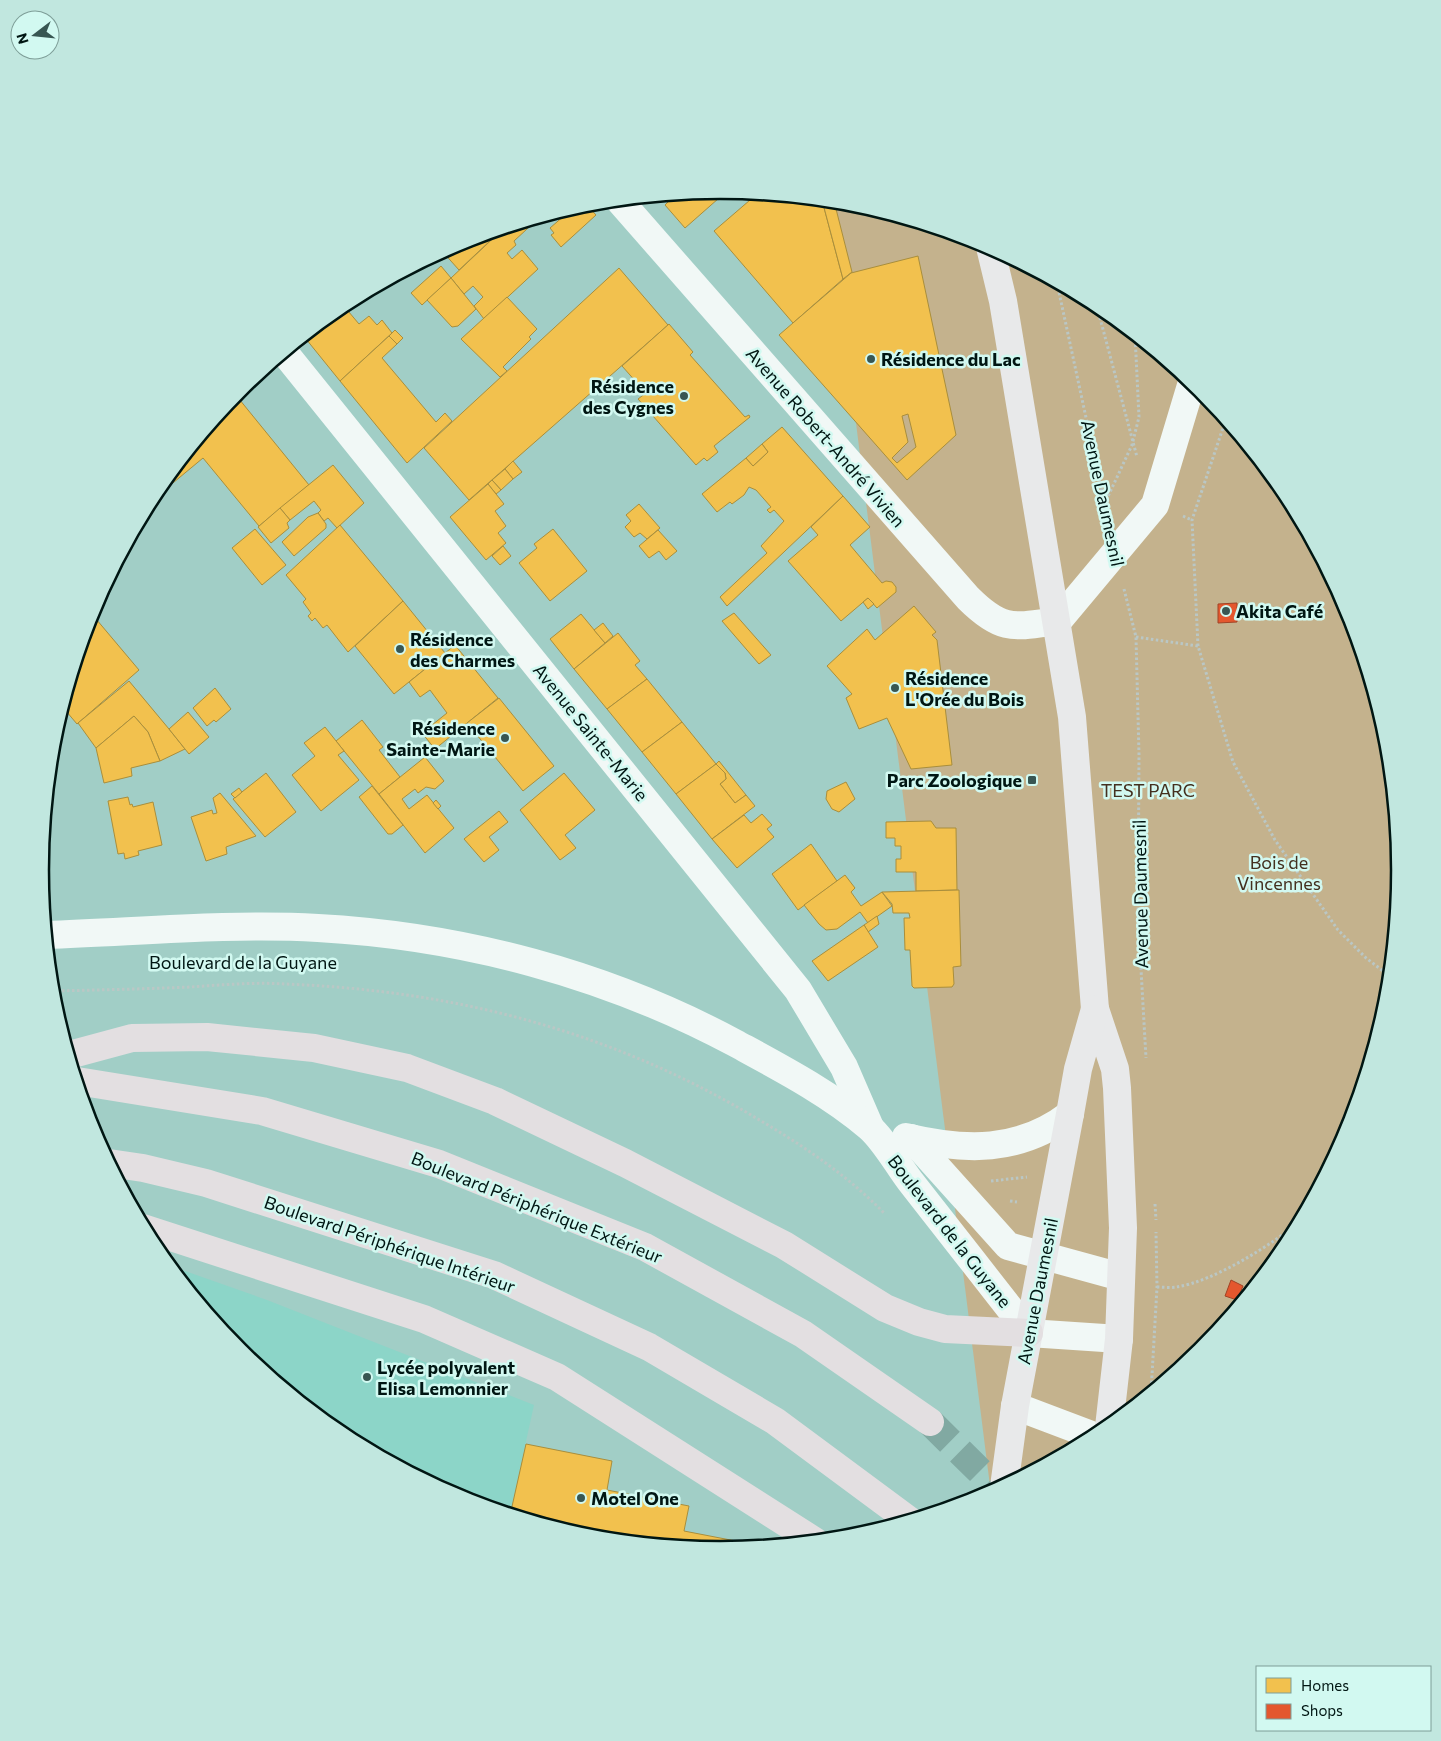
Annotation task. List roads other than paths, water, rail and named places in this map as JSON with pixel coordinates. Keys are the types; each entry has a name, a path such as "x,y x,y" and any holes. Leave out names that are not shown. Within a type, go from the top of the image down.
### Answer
{"highway":[{"path":"75,1053 132,1038 207,1037 314,1048 407,1068 495,1101 625,1163 784,1245 885,1308 919,1322 945,1328 1029,1333"},
{"name":"Boulevard Périphérique Extérieur","path":"83,1082 262,1111 439,1164 645,1247 803,1334 930,1422"},
{"name":"Boulevard Périphérique Intérieur","path":"116,1164 143,1168 206,1183 494,1276 649,1347 775,1421 904,1516"},
{"path":"154,1231 424,1319 557,1377 808,1537"}],"main road":[{"name":"Avenue Daumesnil","path":"992,257 1003,301 1058,621 1072,717 1095,1009 1115,1070 1117,1088 1123,1213 1119,1339 1110,1417"},
{"name":"Avenue Daumesnil","path":"1005,1479 1015,1406 1078,1069 1095,1009"}],"street":[{"name":"Avenue Robert-André Vivien","path":"624,206 979,610 1000,624 1010,626 1058,621"},
{"name":"Avenue Sainte-Marie","path":"288,357 798,990 844,1068 871,1129"},
{"path":"1058,621 1155,505 1189,391"},
{"name":"Boulevard de la Guyane","path":"52,935 258,927 317,928 396,934 454,944 539,964 657,1004 707,1028 794,1075 871,1129 1029,1333"},
{"path":"911,1138 961,1147 999,1146 1057,1124 1070,1114"},
{"name":"Boulevard de la Guyane","path":"871,1129 911,1138 1008,1246 1044,1254 1121,1277"},
{"path":"1029,1333 1119,1339"},
{"path":"1015,1406 1087,1433"}],"tunnel":[{"path":"930,1422 993,1484"}],"place":[{"name":"Résidence du Lac","path":"871,359"},
{"name":"Résidence des Cygnes","path":"684,396"},
{"name":"Akita Café","path":"1226,611"},
{"name":"Résidence des Charmes","path":"400,649"},
{"name":"Résidence L'Orée du Bois","path":"895,688"},
{"name":"Résidence Sainte-Marie","path":"505,738"},
{"name":"Parc Zoologique","path":"1032,780"},
{"name":"Lycée polyvalent Elisa Lemonnier","path":"367,1377"},
{"name":"Motel One","path":"581,1498"}],"park label":[{"name":"TEST PARC","path":"1148,790"},
{"name":"Bois de Vincennes","path":"1279,872"}]}
